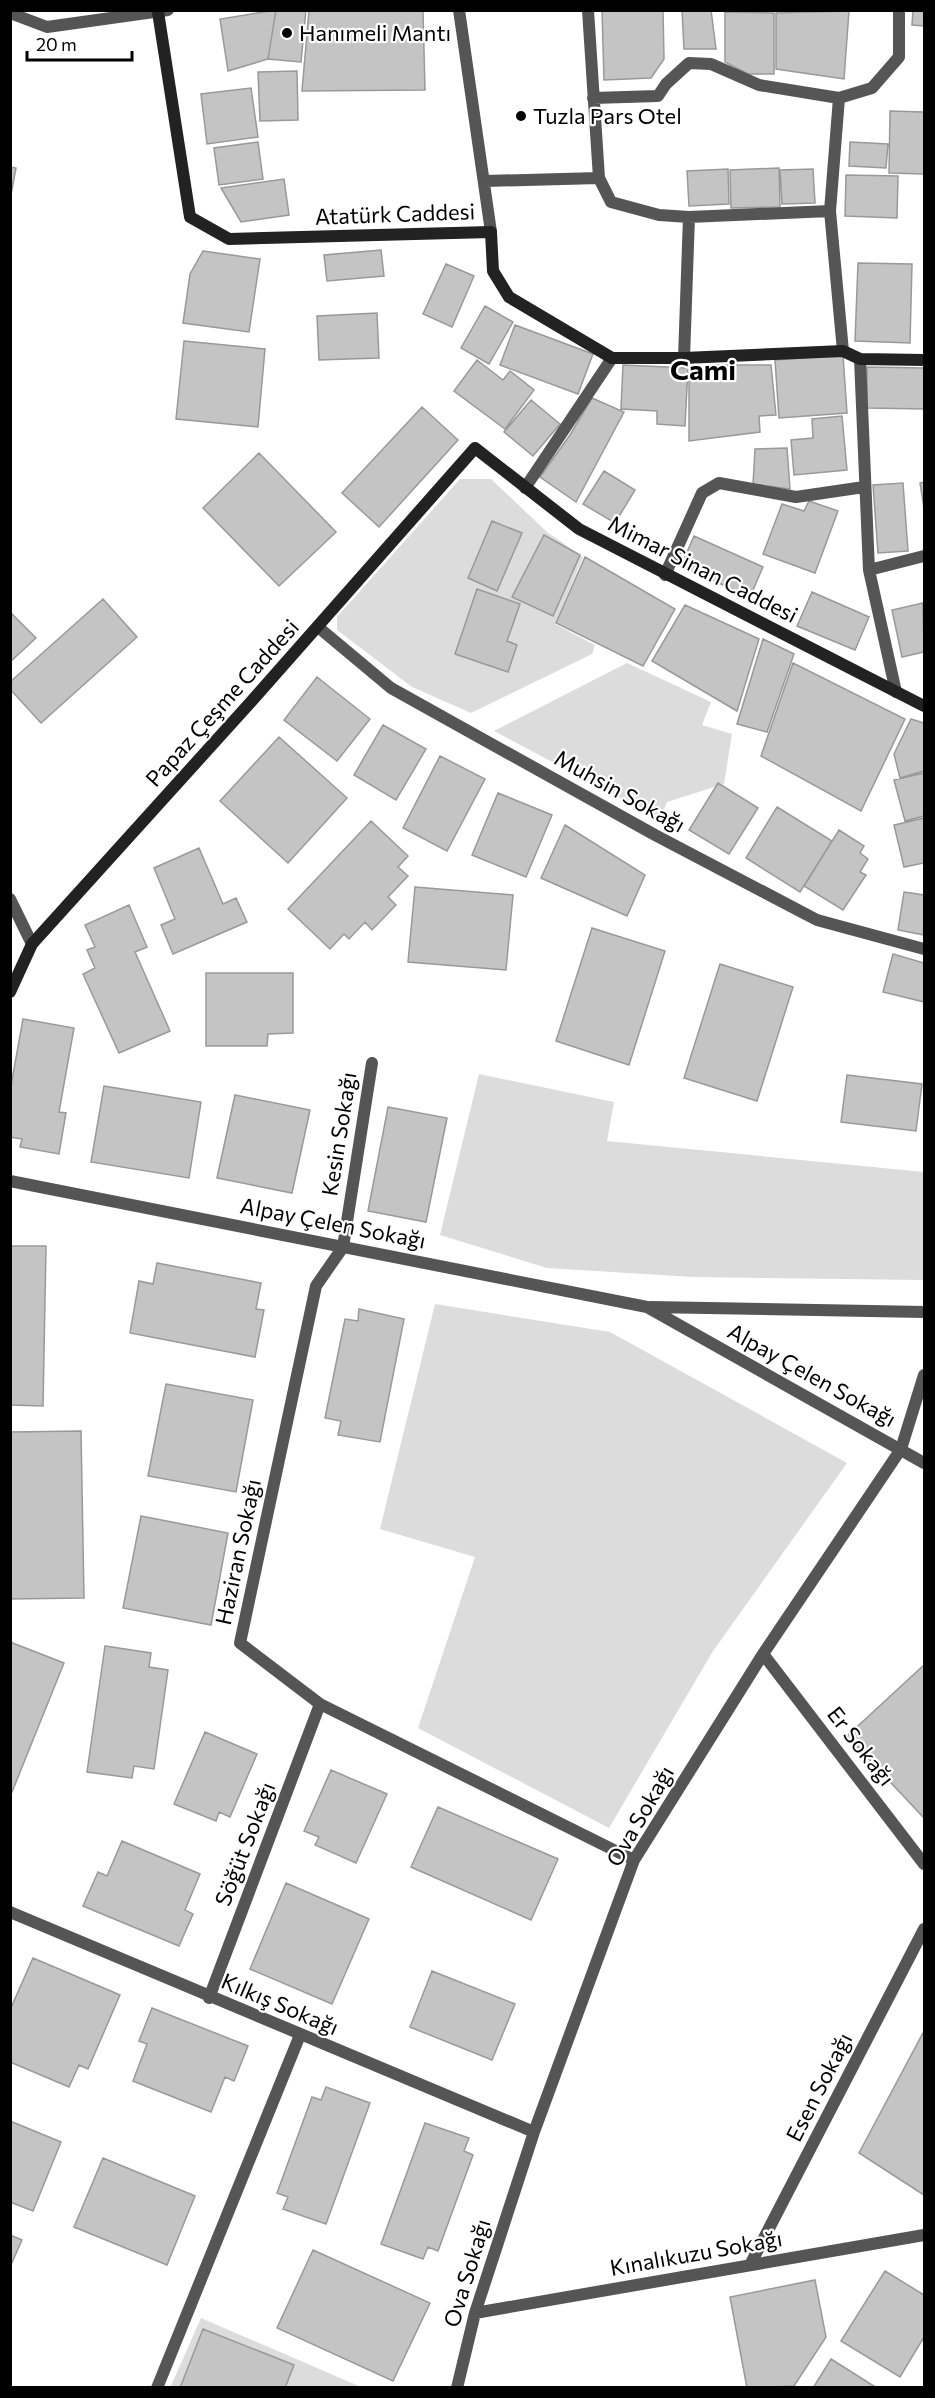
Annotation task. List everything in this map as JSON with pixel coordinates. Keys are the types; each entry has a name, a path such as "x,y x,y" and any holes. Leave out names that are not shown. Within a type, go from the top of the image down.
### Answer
{"street":[{"path":"459,10 491,232"},
{"path":"588,10 599,178 611,202 658,215 689,217 830,211"},
{"path":"594,98 658,96 666,84 689,63 711,64 759,85 838,98 872,88 899,57 899,10"},
{"path":"10,12 47,27 163,11"},
{"name":"Atatürk Caddesi","path":"163,11 190,217 229,240 491,232 493,271 509,297 612,358"},
{"path":"838,98 830,211 843,351"},
{"path":"485,181 599,178"},
{"path":"684,358 689,217"},
{"path":"525,488 612,358 684,358 843,351 860,359 924,360"},
{"path":"860,359 869,570 896,692"},
{"name":"Mimar Sinan Caddesi","path":"475,448 579,529 924,706"},
{"name":"Papaz Çeşme Caddesi","path":"10,992 32,944 318,627 475,448"},
{"path":"665,575 702,493 719,483 796,497 864,488"},
{"path":"869,570 924,556"},
{"name":"Muhsin Sokağı","path":"318,627 391,688 655,835 817,920 924,950"},
{"path":"10,899 32,944"},
{"name":"Kesin Sokağı","path":"343,1247 372,1064"},
{"name":"Alpay Çelen Sokağı","path":"10,1181 647,1307 924,1312"},
{"name":"Haziran Sokağı","path":"343,1247 316,1286 240,1642 320,1704 634,1860"},
{"name":"Alpay Çelen Sokağı","path":"647,1307 924,1463"},
{"name":"Ova Sokağı","path":"457,2388 475,2313 534,2132 634,1860 763,1654 901,1449 924,1376"},
{"name":"Er Sokağı","path":"763,1654 924,1864"},
{"name":"Söğüt Sokağı","path":"209,1998 320,1704"},
{"name":"Kılkış Sokağı","path":"10,1912 209,1998 534,2132"},
{"name":"Esen Sokağı","path":"750,2265 924,1929"},
{"path":"157,2388 300,2035"},
{"name":"Kınalıkuzu Sokağı","path":"475,2313 924,2235"}],"shaded area":[{"path":"460,479 491,479 547,532 583,557 555,624 595,645 592,654 471,713 412,687 337,630 337,617"},
{"path":"627,663 711,702 702,725 732,734 724,784 667,802 660,819 494,731"},
{"path":"479,1074 614,1102 607,1141 924,1172 924,1280 693,1277 547,1268 440,1235"},
{"path":"435,1304 610,1332 847,1463 713,1651 609,1828 418,1728 475,1557 380,1529"},
{"path":"201,2318 361,2387 170,2388"}],"building":[{"path":"276,10 306,10 301,62 268,59"},
{"path":"276,10 268,59 228,71 220,19"},
{"path":"309,10 423,10 425,90 302,91"},
{"path":"602,10 663,10 664,59 651,78 604,80"},
{"path":"682,10 711,10 716,49 684,49"},
{"path":"913,10 924,10 924,26 912,25"},
{"path":"849,11 844,79 776,69 776,13"},
{"path":"725,12 774,13 774,74 748,74 725,62"},
{"path":"297,71 298,120 260,121 258,72"},
{"path":"251,88 258,137 207,144 201,94"},
{"path":"890,111 924,112 924,174 889,173"},
{"path":"258,142 263,179 219,185 214,148"},
{"path":"850,142 888,144 886,168 849,166"},
{"path":"10,167 16,168 11,195 10,195"},
{"path":"779,168 780,207 731,208 730,170"},
{"path":"728,169 729,204 689,206 687,171"},
{"path":"813,169 815,203 782,204 780,170"},
{"path":"846,175 898,176 897,218 845,216"},
{"path":"284,179 289,215 241,222 221,188"},
{"path":"381,250 384,276 327,281 324,255"},
{"path":"203,251 260,259 249,332 183,323 190,274"},
{"path":"858,263 912,264 910,343 855,341"},
{"path":"446,264 474,276 452,327 423,314"},
{"path":"485,306 513,322 489,364 461,348"},
{"path":"377,313 379,358 319,360 317,316"},
{"path":"515,325 593,354 578,394 500,365"},
{"path":"184,341 265,349 258,427 176,419"},
{"path":"843,355 847,413 779,418 775,360"},
{"path":"477,360 503,380 510,371 534,390 505,429 454,391"},
{"path":"623,365 688,368 685,426 657,424 657,411 621,409"},
{"path":"713,365 771,365 776,415 759,416 760,432 689,441 689,378 712,378"},
{"path":"867,367 924,368 924,409 867,408"},
{"path":"592,398 624,412 576,502 540,477 570,435"},
{"path":"531,400 560,424 533,456 504,432"},
{"path":"422,407 458,440 379,527 342,493"},
{"path":"842,416 847,470 794,475 791,440 813,438 812,419"},
{"path":"787,448 790,489 753,484 755,449"},
{"path":"259,453 336,532 279,586 203,508"},
{"path":"604,471 635,490 615,523 583,504"},
{"path":"924,482 924,508 920,483"},
{"path":"903,483 908,551 878,553 873,485"},
{"path":"809,501 838,511 815,573 763,554 782,504 804,511"},
{"path":"492,521 522,533 497,591 468,578"},
{"path":"544,535 580,555 553,616 512,597"},
{"path":"694,536 763,567 750,597 681,566"},
{"path":"585,557 675,609 643,666 556,623"},
{"path":"477,589 520,604 507,641 517,645 508,672 455,654"},
{"path":"812,592 869,617 855,650 797,626"},
{"path":"103,599 137,637 41,723 10,689 10,682"},
{"path":"923,603 924,652 902,657 892,610"},
{"path":"685,605 759,639 737,711 652,661"},
{"path":"10,612 36,638 10,662"},
{"path":"763,639 794,654 767,732 737,724"},
{"path":"793,663 905,719 861,811 761,756"},
{"path":"317,677 370,719 337,761 284,720"},
{"path":"911,719 924,723 924,771 900,778 894,754"},
{"path":"383,725 426,749 396,800 354,775"},
{"path":"279,737 347,798 288,863 220,801"},
{"path":"440,756 485,779 447,851 403,828"},
{"path":"924,773 924,816 905,821 894,780"},
{"path":"718,783 758,808 729,854 689,830"},
{"path":"498,793 552,815 526,877 472,855"},
{"path":"777,807 832,841 800,892 746,858"},
{"path":"924,818 924,863 904,867 894,825"},
{"path":"371,821 408,856 398,867 408,876 388,897 396,905 372,930 365,922 349,939 344,934 330,949 288,909"},
{"path":"565,825 645,875 627,916 541,878"},
{"path":"839,830 864,846 860,853 868,859 860,872 866,875 843,910 804,886"},
{"path":"199,848 223,904 236,898 247,922 173,954 161,925 175,919 154,868"},
{"path":"415,887 513,895 506,970 408,962"},
{"path":"904,892 924,895 924,935 898,930"},
{"path":"129,905 147,947 135,952 170,1031 119,1053 83,974 95,968 87,950 95,947 85,925"},
{"path":"592,928 665,951 629,1065 556,1041"},
{"path":"893,954 924,963 924,1002 883,992"},
{"path":"720,964 793,987 757,1101 684,1078"},
{"path":"206,973 293,973 293,1033 268,1034 267,1046 206,1046"},
{"path":"23,1019 74,1028 59,1112 66,1113 59,1154 20,1147 22,1139 10,1137 10,1091"},
{"path":"847,1075 922,1084 916,1131 841,1122"},
{"path":"104,1086 201,1102 189,1178 91,1162"},
{"path":"235,1095 310,1110 292,1193 217,1178"},
{"path":"388,1107 447,1118 426,1222 368,1211"},
{"path":"10,1246 46,1246 43,1406 10,1405"},
{"path":"157,1263 261,1283 256,1309 264,1310 255,1357 130,1333 139,1281 153,1284"},
{"path":"359,1309 404,1319 380,1442 338,1435 341,1421 325,1418 345,1319 358,1321"},
{"path":"166,1384 253,1400 236,1492 148,1476"},
{"path":"81,1431 84,1598 10,1599 10,1432"},
{"path":"141,1516 228,1533 211,1625 123,1608"},
{"path":"10,1642 64,1663 10,1797"},
{"path":"105,1646 151,1653 149,1667 168,1670 154,1769 134,1766 132,1778 87,1772"},
{"path":"924,1665 924,1818 847,1736"},
{"path":"205,1732 257,1754 230,1817 219,1812 216,1821 174,1804"},
{"path":"331,1770 387,1794 356,1863 315,1845 319,1837 304,1831"},
{"path":"438,1807 558,1859 531,1920 411,1867"},
{"path":"122,1841 200,1874 185,1910 193,1914 179,1946 83,1906 98,1872 107,1876"},
{"path":"286,1883 369,1919 332,2004 250,1969"},
{"path":"33,1958 120,1995 88,2069 79,2065 69,2087 10,2062 10,2010"},
{"path":"432,1971 515,2004 492,2060 410,2027"},
{"path":"152,2008 248,2046 234,2081 225,2077 211,2112 133,2081 147,2044 139,2041"},
{"path":"924,2031 924,2195 859,2153"},
{"path":"326,2087 370,2103 326,2224 283,2209 288,2197 277,2193 312,2097 321,2100"},
{"path":"10,2121 61,2142 33,2211 10,2202"},
{"path":"425,2123 469,2138 464,2151 473,2155 438,2251 428,2247 423,2259 381,2244"},
{"path":"103,2158 195,2196 167,2265 74,2227"},
{"path":"10,2235 22,2240 10,2267"},
{"path":"313,2250 430,2303 393,2381 277,2328"},
{"path":"885,2271 924,2295 924,2337 900,2377 841,2341"},
{"path":"815,2280 826,2337 794,2386 747,2388 730,2297"},
{"path":"203,2329 294,2365 285,2388 180,2388"},
{"path":"831,2359 877,2388 813,2388"}],"place":[{"name":"Hanımeli Mantı","path":"287,33"},
{"name":"Tuzla Pars Otel","path":"521,116"}],"district":[{"name":"Cami","path":"703,370"}]}
